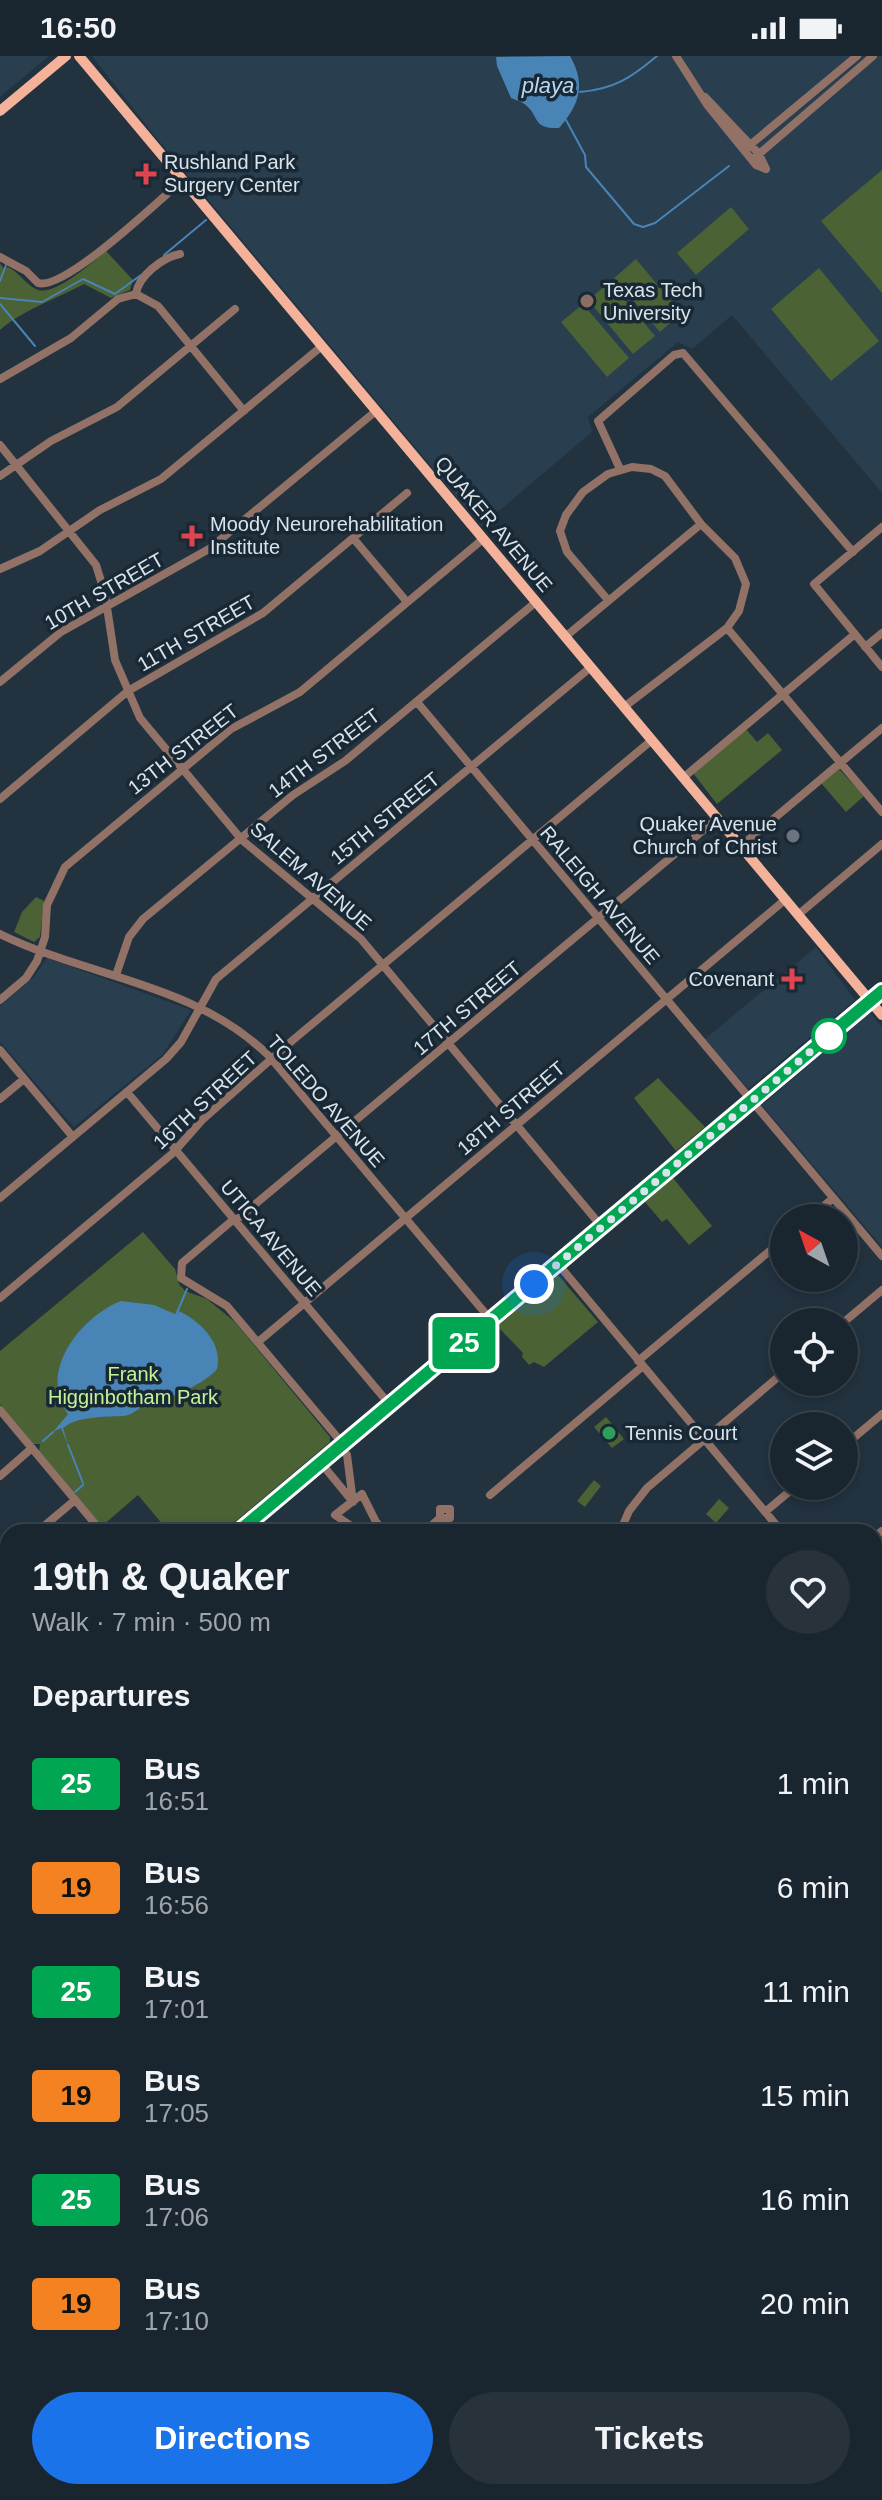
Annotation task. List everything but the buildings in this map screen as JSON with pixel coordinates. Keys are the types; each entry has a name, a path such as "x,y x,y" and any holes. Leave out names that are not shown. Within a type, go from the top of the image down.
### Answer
{"main road":[{"path":"0,111 66,56"},
{"name":"QUAKER AVENUE","path":"79,56 882,1015"},
{"path":"248,1524 882,991"}],"street":[{"path":"676,56 704,96 756,157 873,56"},
{"path":"748,147 857,56"},
{"path":"0,257 26,271 41,284 52,282 84,263 183,180"},
{"path":"136,294 141,280 168,257 180,254"},
{"path":"0,379 71,338 118,299 136,294 158,306 244,411"},
{"path":"0,476 51,441 117,407 235,309"},
{"path":"0,569 72,531 100,510 161,479 322,346"},
{"path":"620,469 610,444 597,425 674,355 683,353 853,552"},
{"name":"10TH STREET","path":"0,682 61,632 209,549 376,411"},
{"name":"SALEM AVENUE","path":"0,445 72,531 96,565 107,606 115,660 140,718 241,839 270,868 314,897 361,939 602,1227"},
{"path":"608,600 567,552 560,531 566,515 583,492 620,469 640,466 659,472 701,524 735,558 745,575 744,600 727,628 624,707"},
{"name":"11TH STREET","path":"0,799 127,692 260,616 407,493"},
{"path":"565,637 701,524"},
{"path":"882,527 814,584 882,667"},
{"path":"353,538 407,602"},
{"name":"13TH STREET","path":"0,1000 32,971 42,950 47,905 65,867 245,719 300,692 483,539"},
{"name":"14TH STREET","path":"116,975 135,928 303,787 330,774 536,602"},
{"path":"727,628 882,812"},
{"path":"865,647 882,633"},
{"path":"684,777 855,634"},
{"name":"15TH STREET","path":"0,1198 172,1052 212,983 591,667"},
{"name":"RALEIGH AVENUE","path":"417,702 882,1256"},
{"path":"741,846 882,728"},
{"name":"16TH STREET","path":"0,1298 176,1150 202,1120 383,965 652,740"},
{"name":"17TH STREET","path":"258,1342 227,1306 186,1283 179,1272 183,1262 718,818"},
{"path":"799,914 882,844"},
{"name":"18TH STREET","path":"258,1342 786,899"},
{"name":"TOLEDO AVENUE","path":"0,934 200,1006 246,1036 272,1060 491,1320"},
{"path":"0,1050 73,1137"},
{"path":"0,1099 24,1079"},
{"name":"UTICA AVENUE","path":"127,1092 390,1405"},
{"path":"826,1204 833,1198"},
{"path":"490,1495 770,1251"},
{"path":"558,1264 775,1524"},
{"path":"858,1310 882,1290"},
{"path":"258,1342 347,1455 353,1502"},
{"path":"623,1524 629,1511 647,1488 770,1384"},
{"path":"0,1410 95,1524"},
{"path":"858,1434 882,1414"},
{"path":"0,1476 32,1448"},
{"path":"321,1463 353,1502"},
{"path":"348,1524 335,1515 362,1494 376,1524"},
{"path":"46,1524 75,1500"},
{"path":"765,1512 779,1500"},
{"path":"433,1524 440,1518"}],"shaded area":[{"path":"0,56 49,56 0,97"},
{"name":"Texas Tech University","path":"92,56 882,56 882,493 732,315 692,349 678,342 588,417 592,432 481,526 154,135"},
{"path":"816,947 855,1000 748,1089 705,1039"},
{"path":"47,958 191,1010 163,1054 74,1127 0,1042 0,1006 34,977"},
{"path":"870,1013 882,1027 882,1247 858,1219 858,1204 846,1204 762,1105"}],"green space":[{"path":"882,170 882,293 821,221"},
{"path":"731,207 749,229 696,275 677,253"},
{"path":"106,251 133,280 130,290 111,298 84,284 28,311 0,330 0,263 4,269 12,269 34,288 46,290 74,276"},
{"path":"636,259 681,313 660,332 614,278"},
{"path":"819,268 879,341 831,381 771,309"},
{"path":"610,282 655,336 633,354 588,300"},
{"path":"583,304 629,358 607,377 561,322"},
{"path":"746,729 757,742 768,733 782,750 717,804 693,773"},
{"path":"838,768 864,796 846,812 821,783"},
{"path":"36,897 44,901 40,937 34,942 14,932 22,912"},
{"path":"658,1078 705,1127 676,1151 634,1098"},
{"path":"673,1178 712,1226 689,1245 667,1219 662,1222 645,1202"},
{"name":"Frank Higginbotham Park","path":"143,1232 175,1269 179,1284 185,1291 207,1299 235,1322 330,1437 330,1442 233,1524 162,1524 138,1495 104,1524 100,1524 75,1494 78,1490 73,1492 39,1451 40,1444 33,1444 0,1404 0,1351"},
{"path":"558,1275 598,1322 544,1367 534,1362 529,1365 522,1357 523,1353 500,1329 500,1324"},
{"name":"Tennis Court","path":"606,1417 624,1439 612,1448 594,1427"},
{"name":"Tennis Court","path":"594,1480 601,1486 585,1507 577,1501"},
{"name":"Tennis Court","path":"719,1499 729,1508 716,1523 706,1514"}],"water":[{"name":"playa","path":"570,56 578,76 576,102 559,128 550,128 540,124 522,102 511,98 496,57"},
{"path":"121,1301 154,1305 177,1315 179,1311 195,1321 213,1342 217,1351 217,1369 186,1390 127,1415 91,1418 69,1424 63,1428 68,1445 61,1428 53,1432 68,1414 60,1398 57,1381 60,1364 78,1333 91,1320"}],"waterway":[{"path":"580,92 622,81 657,56"},
{"path":"566,120 585,155 586,167 634,224 643,227 655,223 729,166"},
{"path":"164,255 206,220"},
{"path":"0,281 6,265"},
{"path":"0,298 42,302 83,279 115,294 141,275"},
{"path":"0,304 35,346"},
{"path":"176,1315 187,1289"},
{"path":"43,1441 53,1432"},
{"path":"68,1445 83,1483"},
{"path":"75,1492 83,1485"}],"bus line":[{"name":"25","path":"248,1524 882,991"}],"place":[{"name":"Rushland Park Surgery Center","path":"146,174"},
{"name":"Texas Tech University","path":"587,301"},
{"name":"Moody Neurorehabilitation Institute","path":"192,536"},
{"name":"Quaker Avenue Church of Christ","path":"793,836"},
{"name":"Covenant","path":"792,979"},
{"name":"Tennis Court","path":"609,1433"}],"route":[{"path":"534,1284 829,1036"}]}
